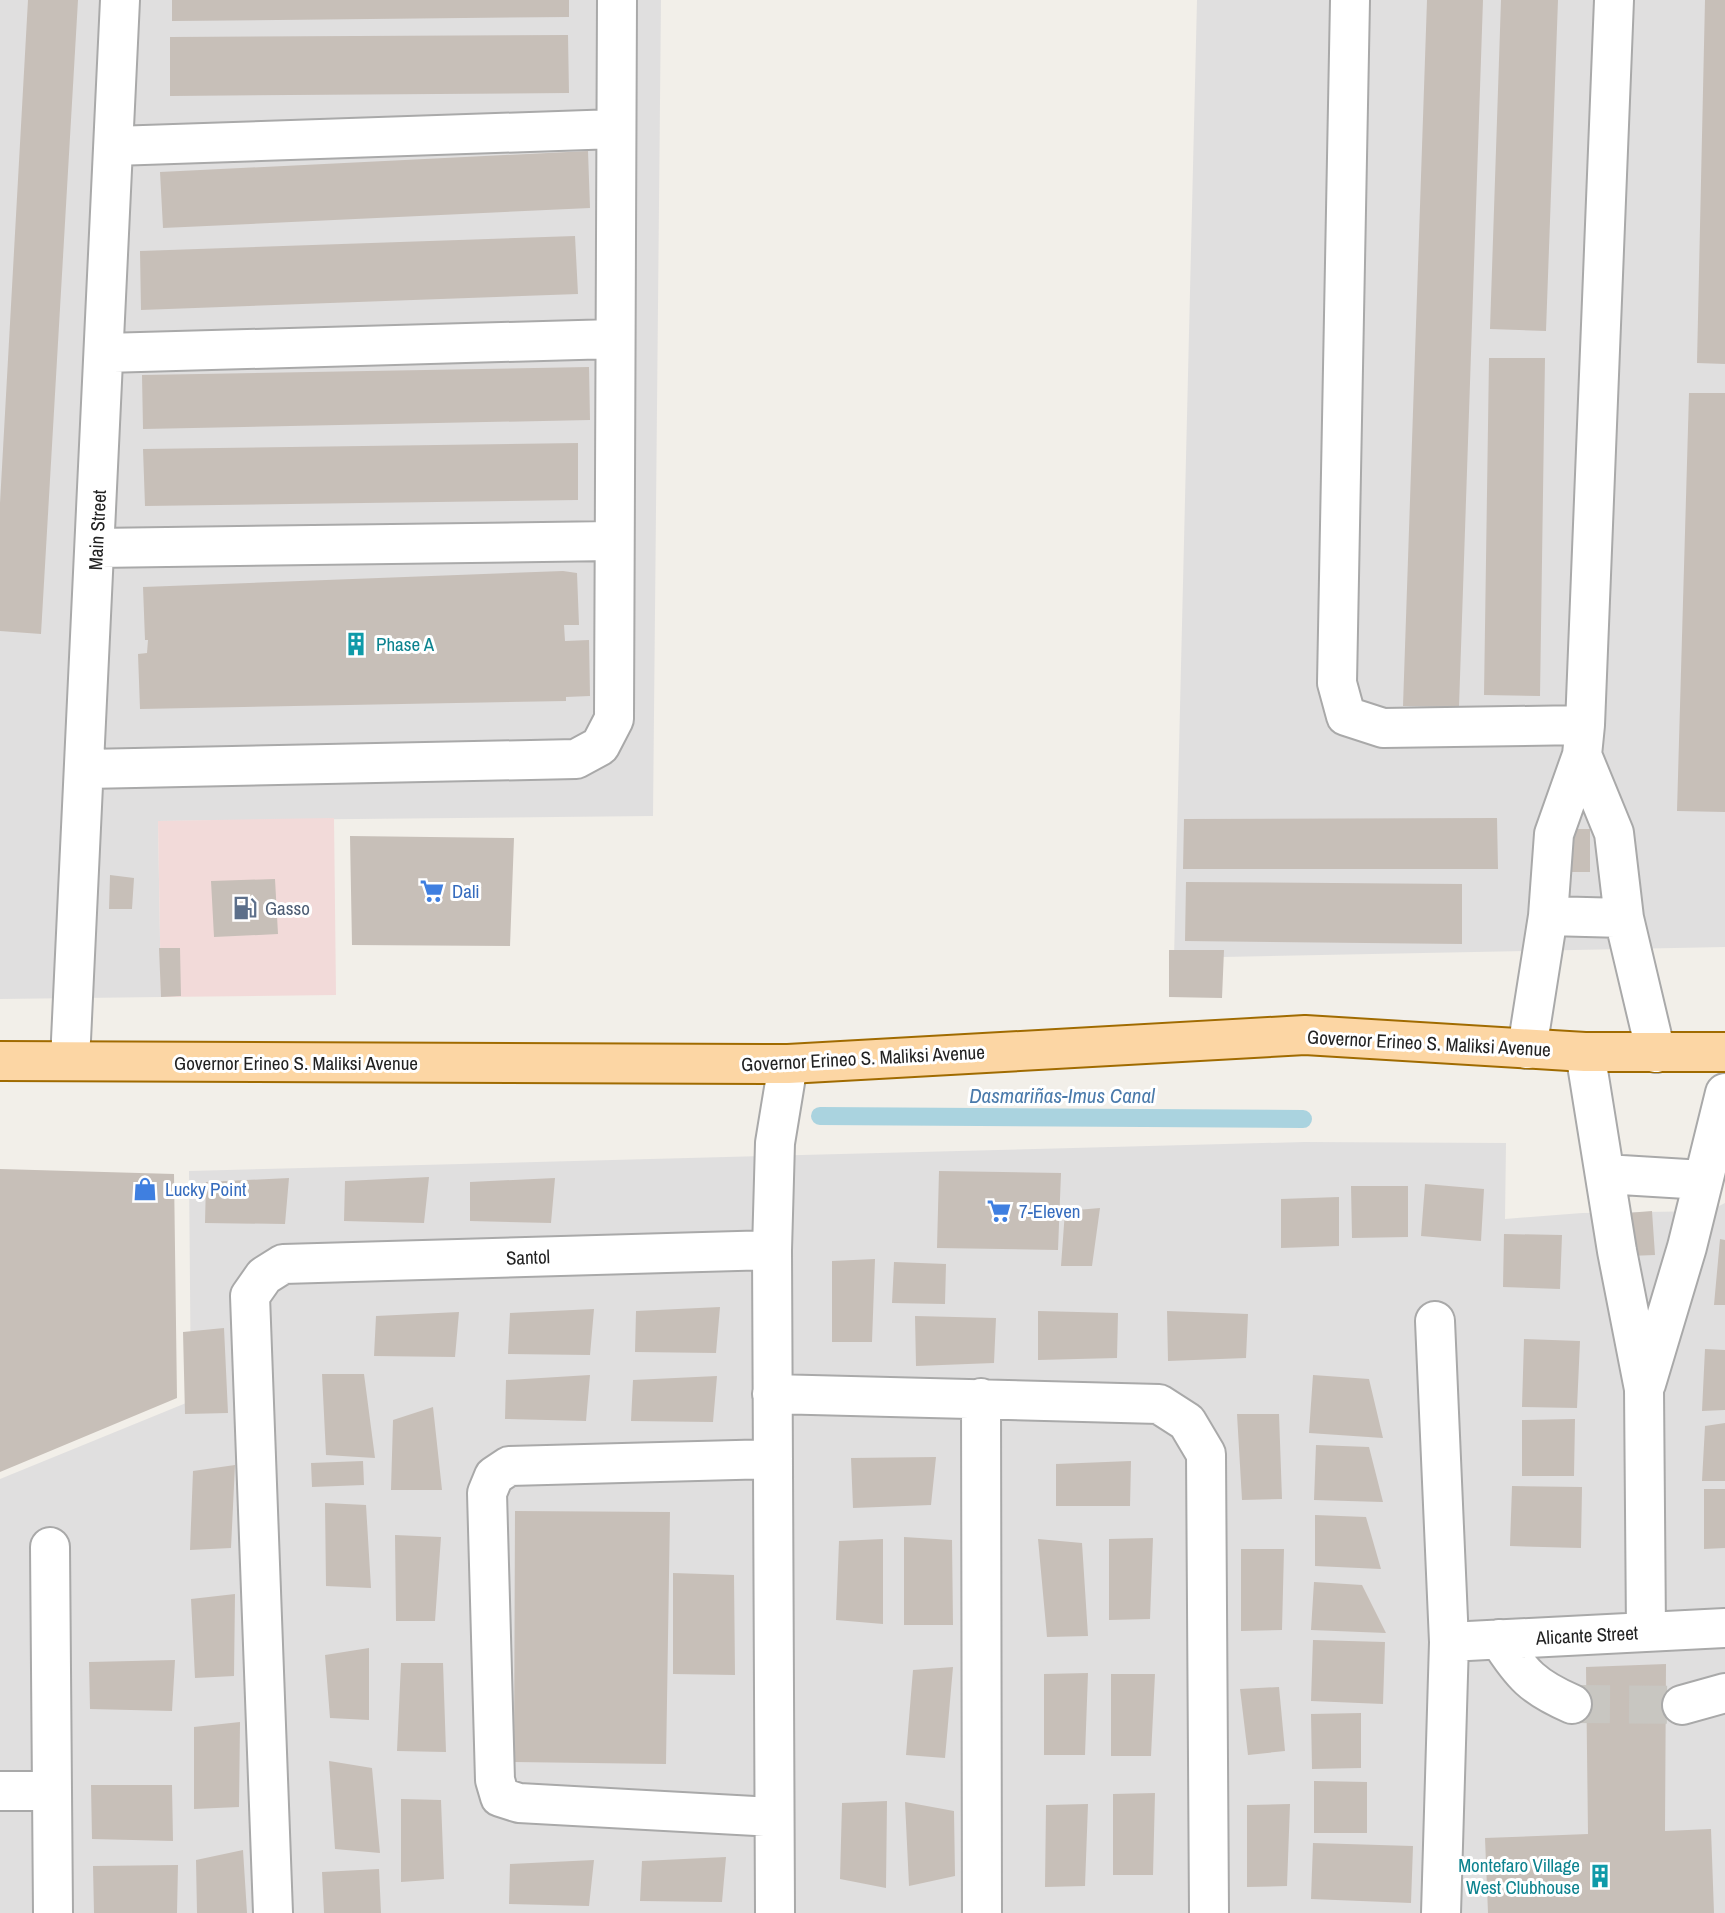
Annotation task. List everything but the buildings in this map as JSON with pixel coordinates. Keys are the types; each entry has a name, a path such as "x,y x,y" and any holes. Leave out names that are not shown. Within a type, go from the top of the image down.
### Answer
{"main road":[{"name":"Governor Erineo S. Maliksi Avenue","path":"0,1061 788,1064 1305,1035 1585,1052 1725,1052"}],"street":[{"name":"Main Street","path":"70,1061 86,769 120,0"},
{"path":"86,769 576,759 600,746 614,719 612,541 617,0"},
{"path":"1350,0 1337,682 1346,716 1383,728 1584,740"},
{"path":"1527,1049 1548,916 1554,834 1584,740 1614,0"},
{"path":"114,146 616,129"},
{"path":"105,353 614,339"},
{"path":"96,548 612,541"},
{"path":"1584,740 1614,834 1623,918 1656,1053"},
{"path":"1548,916 1623,918"},
{"path":"1585,1052 1644,1389 1646,1632"},
{"path":"775,1913 772,1251 775,1143 788,1064"},
{"path":"1644,1389 1725,1093"},
{"path":"1605,1174 1703,1180"},
{"name":"Santol","path":"273,1913 250,1296 264,1276 283,1264 772,1251"},
{"path":"1435,1321 1449,1642 1441,1913"},
{"path":"772,1394 1159,1404 1187,1422 1206,1454 1209,1913"},
{"path":"981,1398 982,1913"},
{"path":"773,1459 509,1466 494,1476 488,1493 495,1780 500,1797 519,1803 774,1817"},
{"path":"50,1547 53,1913"},
{"name":"Alicante Street","path":"1449,1642 1725,1628"},
{"path":"1499,1639 1517,1667 1541,1690 1572,1704"},
{"path":"1682,1705 1725,1693"},
{"path":"0,1791 52,1791"}],"shaded area":[{"path":"0,0 661,0 653,816 158,821 161,997 0,999"},
{"path":"1197,0 1725,0 1725,947 1174,958"},
{"path":"334,818 336,995 161,997 158,821"},
{"path":"1304,1142 1506,1143 1505,1219 1582,1213 1709,1211 1725,1203 1725,1913 0,1913 0,1479 191,1401 189,1171"}],"waterway":[{"name":"Dasmariñas-Imus Canal","path":"820,1116 1303,1119"}],"tunnel":[{"path":"1572,1704 1682,1705"}],"place":[{"name":"Phase A","path":"356,644"},
{"name":"Dali","path":"432,891"},
{"name":"Gasso","path":"245,908"},
{"name":"Lucky Point","path":"145,1189"},
{"name":"7-Eleven","path":"999,1211"},
{"name":"Montefaro Village West Clubhouse","path":"1600,1876"}]}
